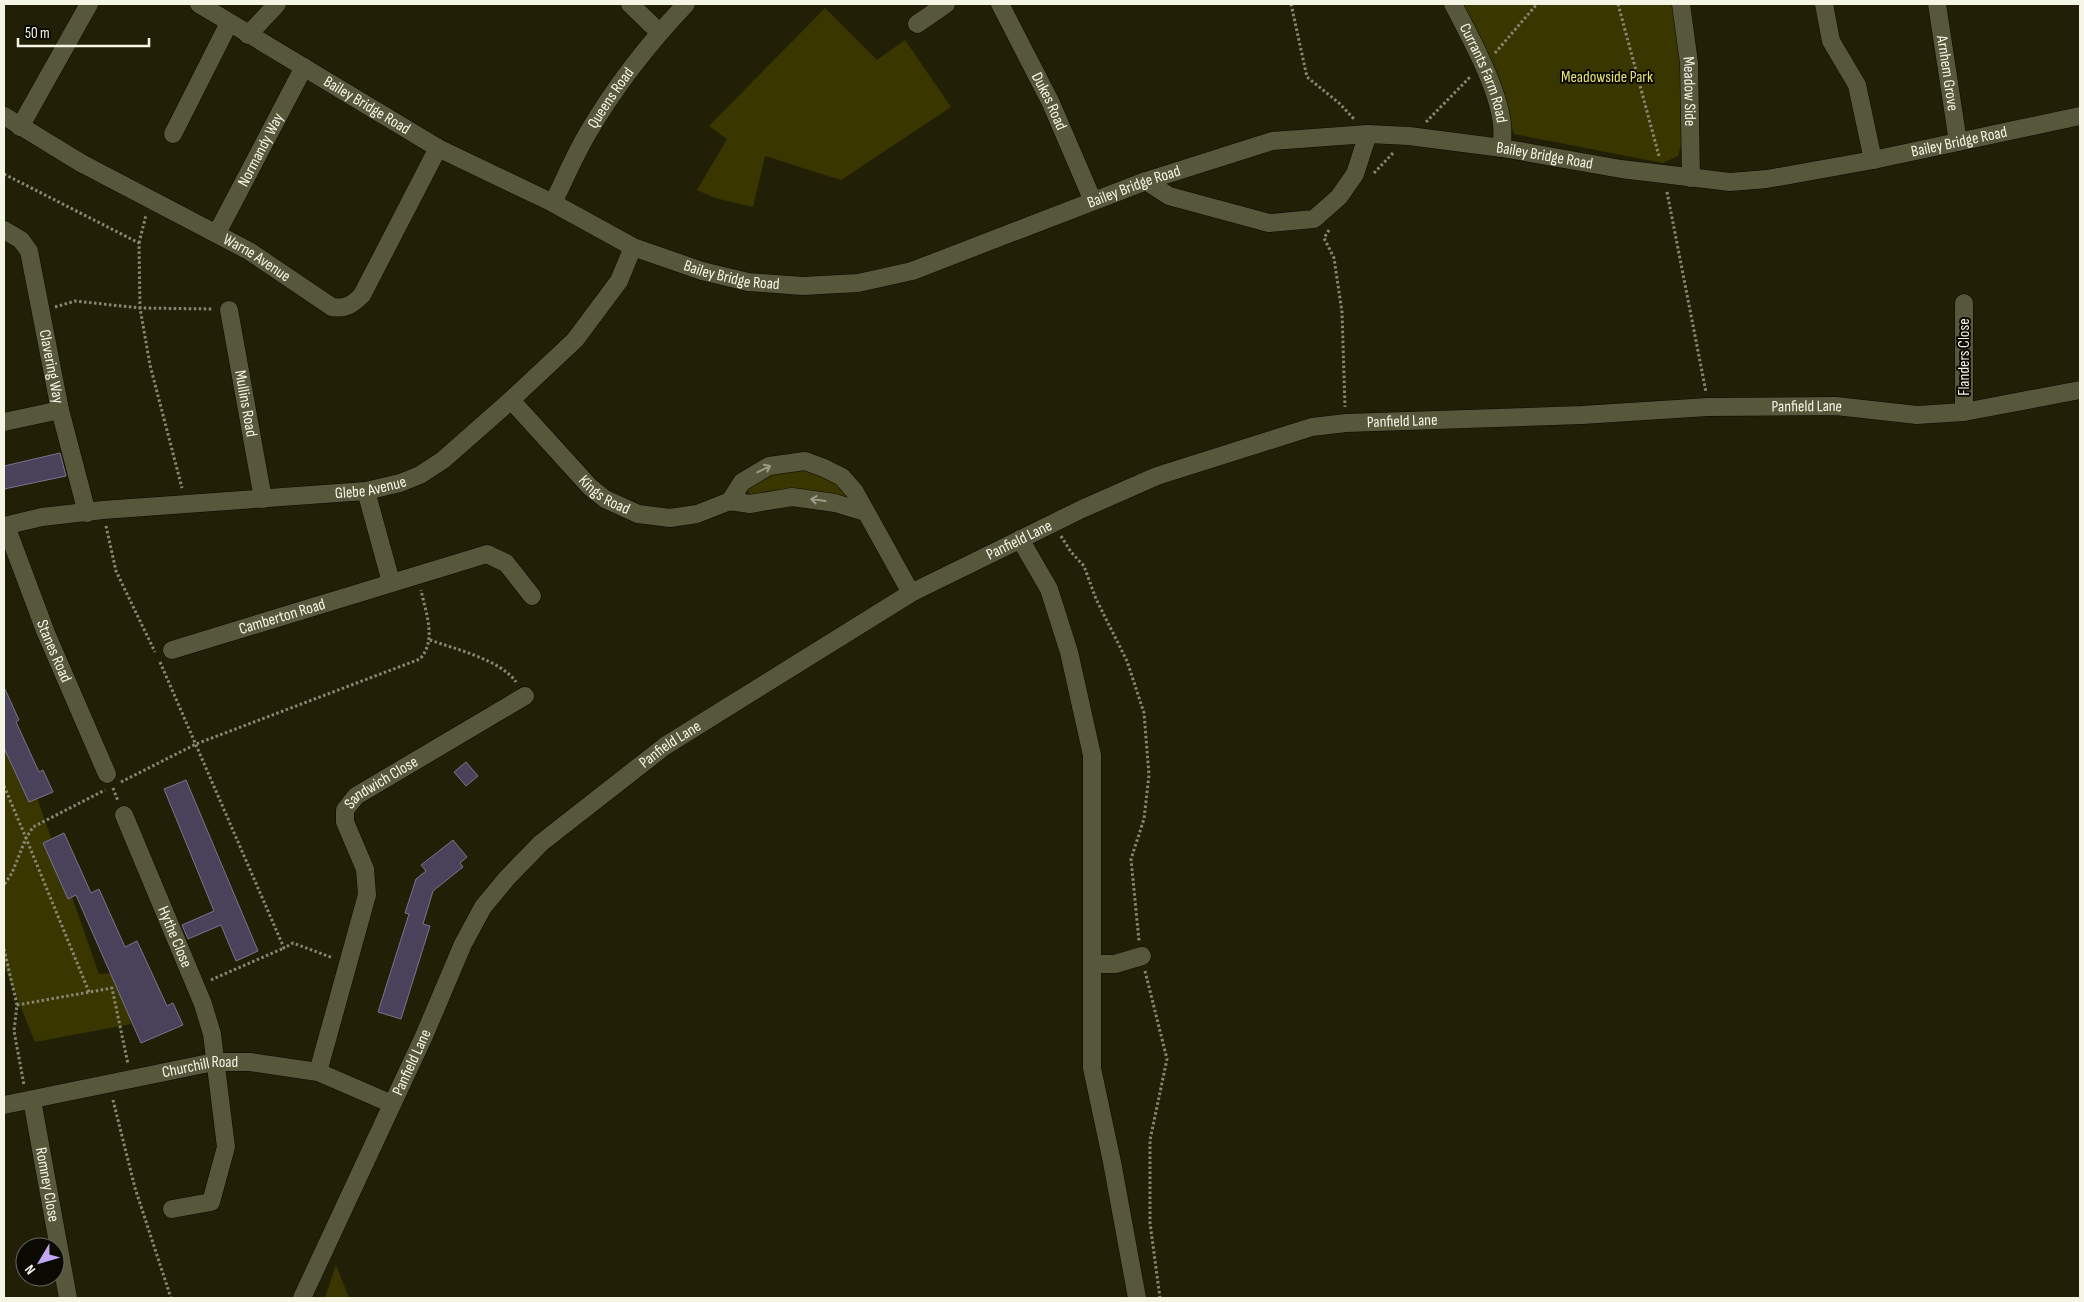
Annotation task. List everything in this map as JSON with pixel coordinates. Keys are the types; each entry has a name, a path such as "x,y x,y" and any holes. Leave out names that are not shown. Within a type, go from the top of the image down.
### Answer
{"street":[{"path":"20,127 89,4"},
{"name":"Bailey Bridge Road","path":"199,4 438,148 553,203 633,247 702,271 748,282 802,286 858,284 912,271 1146,181 1272,142 1368,134 1409,136 1502,148 1691,178 1730,182 1767,179 1873,160 2080,116"},
{"path":"248,35 278,4"},
{"path":"630,4 659,32"},
{"name":"Queens Road","path":"553,203 588,131 659,32 686,4"},
{"path":"917,24 946,4"},
{"name":"Dukes Road","path":"1000,4 1050,101 1093,201"},
{"name":"Currants Farm Road","path":"1453,4 1483,64 1502,124 1502,148"},
{"name":"Meadow Side","path":"1681,4 1688,63 1691,178"},
{"path":"1824,4 1831,41 1856,84 1873,160"},
{"name":"Arnhem Grove","path":"1937,4 1958,142"},
{"path":"173,134 229,23"},
{"name":"Normandy Way","path":"217,232 304,67"},
{"name":"Warne Avenue","path":"4,116 20,127 153,202 217,232 332,307 343,308 352,304 362,295 438,148"},
{"path":"1146,181 1169,196 1269,223 1314,219 1339,197 1355,174 1368,134"},
{"name":"Clavering Way","path":"4,230 21,240 29,251 60,410 95,512"},
{"name":"Glebe Avenue","path":"5,526 42,517 186,503 366,491 420,476 443,460 575,340 619,281 633,247"},
{"name":"Flanders Close","path":"1964,303 1964,412"},
{"name":"Mullins Road","path":"229,310 263,499"},
{"name":"Panfield Lane","path":"302,1298 392,1104 463,944 484,907 508,878 542,843 665,746 911,593 1051,524 1157,476 1312,428 1346,423 1582,415 1708,407 1836,406 1917,415 1964,412 2080,390"},
{"name":"Kings Road","path":"511,400 590,488 620,507 638,514 670,518 697,514 730,501 750,504 792,497 835,503 865,512"},
{"path":"4,422 60,410"},
{"path":"730,501 742,482 769,466 805,461 842,477 855,492 911,593"},
{"path":"366,491 391,582"},
{"name":"Stanes Road","path":"5,526 39,617 110,780"},
{"path":"1020,539 1049,588 1069,652 1092,756 1092,1068 1112,1162 1137,1298"},
{"name":"Camberton Road","path":"172,650 487,554 506,563 532,596"},
{"name":"Sandwich Close","path":"318,1072 363,914 367,884 365,869 345,822 345,810 356,796 525,696"},
{"name":"Hythe Close","path":"124,815 196,986 212,1034 226,1147 211,1202 172,1208"},
{"path":"1092,964 1114,964 1142,956"},
{"name":"Churchill Road","path":"4,1106 214,1062 250,1062 318,1072 392,1104"},
{"name":"Romney Close","path":"29,1100 68,1298"}],"path":[{"path":"1291,4 1307,77 1339,103 1368,134"},
{"path":"1372,176 1409,136 1437,112 1537,4"},
{"path":"1618,4 1664,174 1708,407"},
{"path":"4,174 139,243"},
{"path":"153,202 144,219 139,243 140,308 150,365 186,503"},
{"path":"1332,226 1324,238 1334,258 1342,312 1346,423"},
{"path":"40,311 75,301 140,308 229,310"},
{"path":"95,512 116,571 196,744 284,948"},
{"path":"1051,524 1071,552 1084,566 1096,599 1127,661 1144,713 1149,775 1144,819 1130,859 1135,915 1142,956 1155,1018 1167,1059 1150,1140 1150,1223 1160,1298"},
{"path":"4,885 12,873 33,826 110,780 196,744 420,659 428,650 430,640 418,575"},
{"path":"430,640 473,655 501,668 513,678 525,696"},
{"path":"110,780 124,815"},
{"path":"4,786 89,992"},
{"path":"196,986 293,943 348,964"},
{"path":"4,949 17,1005 14,1032 29,1100"},
{"path":"17,1005 112,988 126,1063 150,1076"},
{"path":"109,1084 135,1188 172,1298"}],"green space":[{"name":"Meadowside Park","path":"1459,4 1673,4 1683,102 1682,140 1678,156 1663,163 1514,134 1497,77 1482,41"},
{"path":"825,8 877,60 905,40 951,107 841,180 765,156 753,207 715,198 697,190 727,139 709,126"},
{"path":"807,468 832,477 846,494 843,498 751,497 747,488 758,477"},
{"path":"4,704 99,974 121,973 131,1024 35,1042 4,966"},
{"path":"336,1265 349,1298 325,1298"}],"building":[{"path":"60,453 66,476 4,489 4,466"},
{"path":"4,687 19,720 16,722 39,772 43,770 53,792 29,802 4,748"},
{"path":"466,762 478,776 466,786 454,772"},
{"path":"186,780 258,951 236,961 221,925 188,939 182,925 214,911 164,789"},
{"path":"64,833 91,893 99,889 125,947 137,941 167,1006 173,1003 183,1025 141,1043 76,895 68,899 43,843"},
{"path":"453,840 467,857 460,863 463,867 433,891 423,924 430,926 401,1019 378,1012 409,914 405,913 416,879 426,871 421,865"}]}
